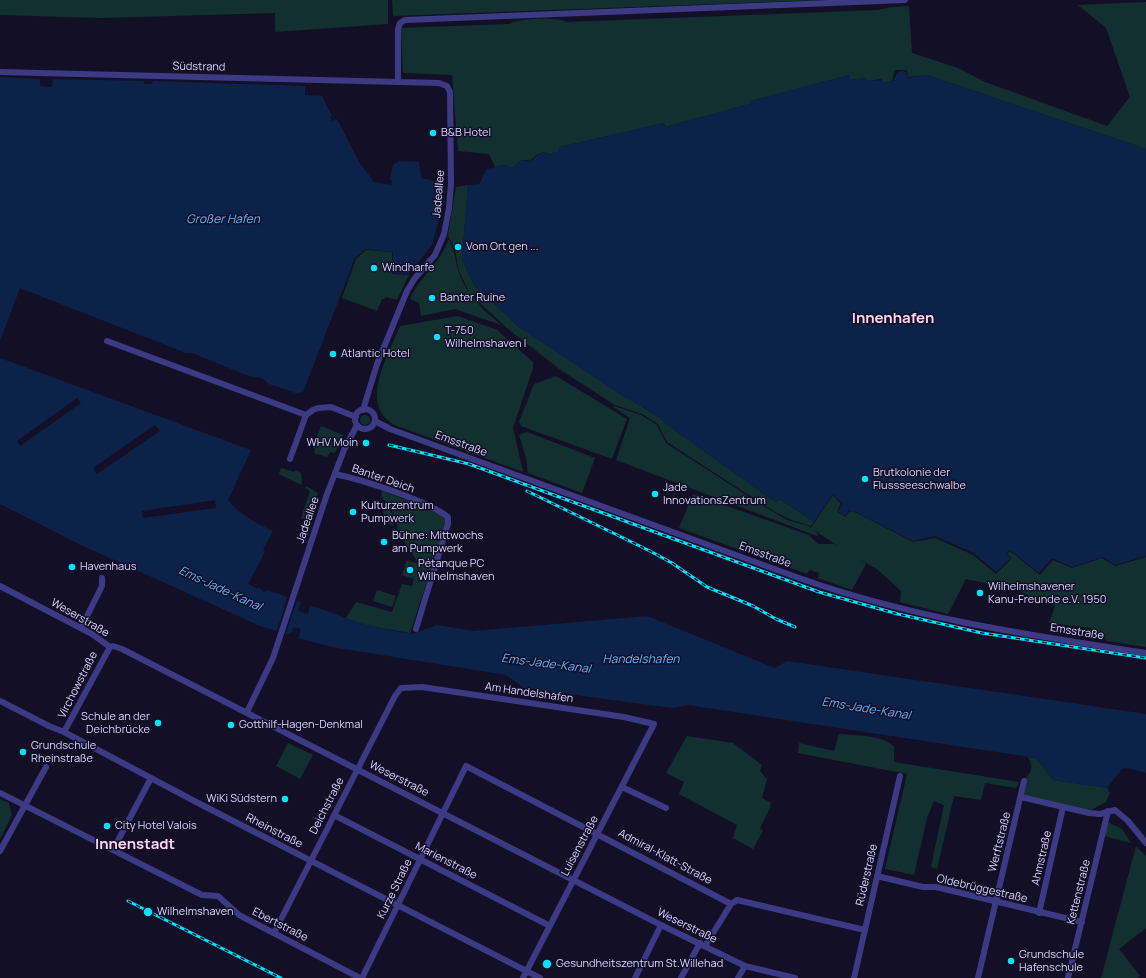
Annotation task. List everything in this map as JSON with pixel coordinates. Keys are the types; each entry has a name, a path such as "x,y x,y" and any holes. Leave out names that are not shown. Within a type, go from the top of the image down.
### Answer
{"street":[{"path":"398,82 398,29 400,23 405,20 905,0"},
{"name":"Südstrand","path":"0,72 398,82"},
{"name":"Jadeallee","path":"363,410 377,364 407,291 438,249 445,229 449,208 452,168 449,89 445,84 439,83 398,82"},
{"path":"107,341 306,415"},
{"name":"Jadeallee","path":"368,395 370,410"},
{"path":"290,459 306,415 324,406 331,407 356,417 360,426 373,424 374,415 370,410 363,410 356,417"},
{"name":"Emsstraße","path":"373,424 799,578 856,597 925,615 988,628 1146,653"},
{"name":"Jadeallee","path":"247,712 273,658 318,519 335,474 350,440 360,426"},
{"name":"Banter Deich","path":"335,474 390,491 440,511 448,517 448,524 416,629"},
{"path":"81,628 102,586 102,578"},
{"name":"Weserstraße","path":"0,586 81,628 100,639 110,647 113,646 122,649 247,712 661,925 745,966 795,978"},
{"name":"Virchowstraße","path":"64,732 110,647"},
{"name":"Am Handelshafen","path":"401,688 422,687 624,717 654,724"},
{"name":"Deichstraße","path":"274,933 357,769 395,696 401,688"},
{"name":"Rheinstraße","path":"0,701 64,732 540,978"},
{"name":"Luisenstraße","path":"523,978 654,724"},
{"name":"Kurze Straße","path":"361,978 399,905 466,766"},
{"name":"Admiral-Klatt-Straße","path":"466,766 731,904"},
{"path":"0,851 46,767"},
{"name":"Rüderstraße","path":"854,978 900,776"},
{"path":"113,850 151,778"},
{"name":"Werftstraße","path":"978,978 1024,781"},
{"path":"622,787 666,808"},
{"name":"Ebertstraße","path":"0,792 202,895 218,896 236,914 361,978"},
{"path":"1021,797 1089,813 1100,814 1115,810 1146,843"},
{"name":"Ahmstraße","path":"1039,913 1063,807"},
{"name":"Kettenstraße","path":"1068,978 1108,811"},
{"name":"Marienstraße","path":"334,815 550,926"},
{"name":"Oldebrüggestraße","path":"877,876 923,887 936,887 1039,913 1082,922"},
{"path":"682,978 731,904 737,900 865,930"},
{"path":"635,978 661,925"},
{"path":"738,978 745,966"}],"green space":[{"path":"0,0 388,0 388,24 275,32 275,13 101,18 0,15"},
{"path":"392,0 821,0 393,16"},
{"path":"1146,2 1146,149 927,75 908,77 907,70 895,70 892,81 882,83 881,79 867,81 865,78 850,80 850,75 750,101 750,104 665,127 664,123 560,147 559,151 550,154 541,153 530,161 521,161 513,168 505,165 495,167 489,154 458,151 452,75 403,73 401,28 508,24 521,20 538,18 567,22 878,10 891,7 909,6 912,53 958,68 985,82 1107,126 1130,97 1106,28 1078,5"},
{"path":"468,185 462,259 474,285 520,328 661,419 775,502 781,500 814,522 811,526 789,519 772,510 667,442 658,424 642,414 615,405 562,371 508,329 470,294 485,311 501,325 455,309 421,316 419,303 410,299 419,283 440,256 449,239 461,279 469,292 459,271 455,250 448,235 456,187"},
{"path":"366,250 392,252 392,274 409,275 397,300 386,297 382,299 377,311 342,298 356,259"},
{"path":"458,316 497,330 533,362 533,368 513,428 523,472 397,426 385,417 379,407 377,394 379,380 383,366 400,326"},
{"path":"556,376 627,419 612,459 521,426 519,422 534,384"},
{"path":"614,406 641,415 657,425 666,443 787,520 809,526 818,534 817,536 616,460 630,418 613,407"},
{"path":"363,415 367,415 369,416 369,424 363,425 360,422 360,418"},
{"path":"321,426 343,435 335,453 330,452 327,457 314,453 315,448 313,447"},
{"path":"527,432 595,458 582,493 528,473 526,458 519,435"},
{"path":"281,468 294,472 296,470 301,473 301,485 279,474"},
{"path":"306,486 318,493 309,521 301,518 310,491 305,488"},
{"path":"382,491 439,512 446,518 446,524 410,633 365,625 346,618 356,602 392,612 402,584 412,586 414,579 402,575 407,560 418,564 417,571 419,564 398,532 396,517 381,496"},
{"path":"693,494 809,535 818,544 834,544 838,546 811,528 833,495 841,504 837,511 845,517 850,511 855,512 913,542 935,538 973,555 996,574 1012,558 1007,554 1010,551 1040,575 1053,560 1072,568 1102,558 1115,566 1146,557 1146,647 1107,641 1091,628 1049,623 1055,606 1013,589 966,579 948,614 900,602 901,591 877,569 858,559 866,564 852,590 818,578 819,573 810,570 807,574 679,528"},
{"path":"386,504 395,518 393,526 387,523 383,513"},
{"path":"377,590 396,596 392,607 373,601"},
{"path":"839,734 876,738 889,743 894,747 894,762 1019,782 1016,788 985,783 981,800 954,796 937,869 931,867 944,805 934,801 927,818 914,875 885,869 907,774 798,753 799,743 834,751"},
{"path":"687,736 733,743 762,765 760,771 767,779 762,798 771,803 760,828 763,831 753,849 733,838 737,825 679,794 684,782 666,773"},
{"path":"288,743 313,755 300,779 276,766"},
{"path":"1028,757 1036,758 1053,780 1107,788 1110,793 1106,802 1089,811 1024,796 1024,783 1031,769"},
{"path":"0,799 9,803 12,815 0,839"},
{"path":"1107,822 1122,829 1131,843 1104,836"},
{"path":"1136,846 1146,856 1146,928 1119,949 1140,976 1137,978 1101,978"}],"water":[{"path":"901,71 906,72 908,78 927,75 1146,149 1146,556 1115,565 1103,557 1072,567 1052,558 1039,573 1010,550 1006,554 1011,558 996,572 974,553 935,536 913,541 856,512 849,510 845,516 838,511 843,504 833,494 814,522 781,500 775,502 661,419 622,396 520,328 474,285 462,259 468,185 479,184 487,169 505,165 513,168 521,161 525,160 530,162 542,153 550,154 559,151 560,147 664,123 665,127 750,104 750,101 850,75 850,80 865,78 867,81 881,80 883,83 893,81 897,73"},
{"name":"Großer Hafen","path":"0,77 40,79 40,86 52,87 53,79 144,81 144,84 152,84 153,81 305,86 305,95 322,96 332,116 330,117 332,121 337,119 359,162 374,182 391,185 392,180 390,179 393,165 399,161 419,162 421,178 439,182 442,186 440,215 432,245 409,274 393,273 393,252 366,249 355,258 303,392 296,393 269,384 262,378 249,376 192,353 186,353 20,288 0,341"},
{"path":"0,358 251,450 228,500 254,522 273,531 263,550 265,552 248,584 258,589 259,587 264,593 267,590 287,597 284,606 294,609 297,601 301,602 298,611 308,614 310,605 365,625 412,634 437,625 473,631 647,616 775,668 787,661 1146,714 1146,773 1128,768 1122,769 1107,788 1053,780 1036,758 688,705 672,708 524,688 506,675 332,647 298,638 301,629 294,627 291,634 287,634 260,626 81,545 0,504","holes":["77,398 81,403 20,446 17,441","155,425 160,431 97,474 93,468","215,500 216,508 143,518 142,511"]}],"pier":[{"path":"288,597 287,605 293,607 295,600 297,600 285,636 276,633"}],"railway":[{"path":"389,445 469,464 819,592 898,614 982,633 1146,658"},
{"path":"527,491 650,551 672,563 707,587 753,606 776,619 795,627"},
{"path":"128,901 281,978"}],"place":[{"name":"B&B Hotel","path":"433,133"},
{"name":"Vom Ort gen ...","path":"458,247"},
{"name":"Windharfe","path":"374,268"},
{"name":"Banter Ruine","path":"432,298"},
{"name":"T-750 Wilhelmshaven I","path":"437,337"},
{"name":"Atlantic Hotel","path":"333,354"},
{"name":"WHV Moin","path":"366,443"},
{"name":"Brutkolonie der Flussseeschwalbe","path":"865,479"},
{"name":"Jade InnovationsZentrum","path":"655,494"},
{"name":"Kulturzentrum Pumpwerk","path":"353,512"},
{"name":"Bühne: Mittwochs am Pumpwerk","path":"384,542"},
{"name":"Havenhaus","path":"72,567"},
{"name":"Pétanque PC Wilhelmshaven","path":"410,570"},
{"name":"Wilhelmshavener Kanu-Freunde e.V. 1950","path":"980,593"},
{"name":"Schule an der Deichbrücke","path":"158,723"},
{"name":"Gotthilf-Hagen-Denkmal","path":"231,725"},
{"name":"Grundschule Rheinstraße","path":"23,752"},
{"name":"WiKi Südstern","path":"285,799"},
{"name":"City Hotel Valois","path":"107,826"},
{"name":"Wilhelmshaven","path":"148,912"},
{"name":"Grundschule Hafenschule","path":"1011,961"},
{"name":"Gesundheitszentrum St.Willehad","path":"547,964"}],"district":[{"name":"Innenhafen","path":"893,319"},
{"name":"Innenstadt","path":"135,845"}],"water label":[{"name":"Ems-Jade-Kanal","path":"220,589"},
{"name":"Handelshafen","path":"641,660"},
{"name":"Ems-Jade-Kanal","path":"546,664"},
{"name":"Ems-Jade-Kanal","path":"866,709"}]}
